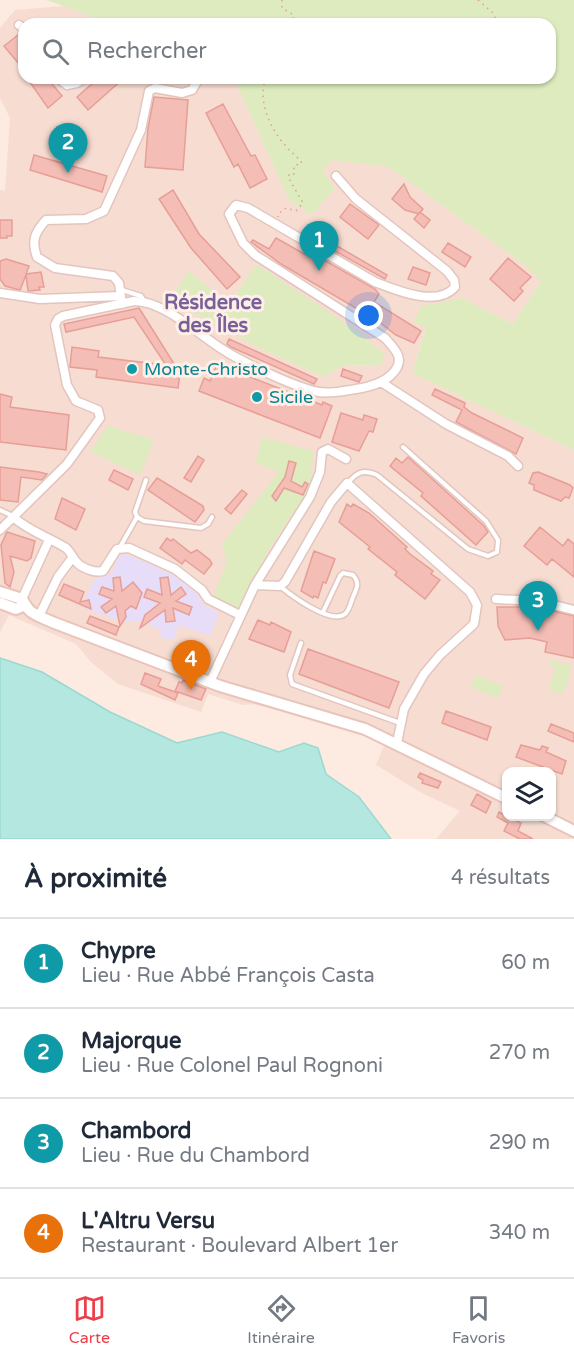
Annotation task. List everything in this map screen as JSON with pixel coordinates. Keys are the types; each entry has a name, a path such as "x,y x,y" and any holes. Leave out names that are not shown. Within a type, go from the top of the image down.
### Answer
{"main road":[{"path":"0,592 23,603 39,616 210,682 349,722 397,743 502,796"},
{"path":"0,603 16,609 23,603"},
{"path":"554,821 574,831"}],"street":[{"path":"122,296 113,276 55,268 44,263 35,250 34,238 37,229 46,220 86,219 104,211 141,130 149,92 155,87 182,93 192,90 196,84"},
{"path":"0,293 40,299 122,296 145,303 183,321 232,355 311,390 343,392 381,382 395,372 399,365 399,354 393,347 368,325 255,255 243,243 233,225 231,209 236,205 248,208 375,282 424,296 440,296 455,287 454,280 447,271 356,199 336,176"},
{"path":"0,530 67,464 100,418 98,410 72,397 57,337 55,325 57,319 122,296"},
{"path":"381,382 446,424 508,456 518,466"},
{"path":"210,682 255,585 310,497 320,472 322,452 328,449 346,459"},
{"path":"255,585 280,585 290,576 331,502 347,483 470,592 475,599 477,615 470,629 440,655 424,674 404,708 397,743"},
{"path":"14,517 67,549 79,565 98,572 106,568 114,551 129,548 175,569 202,590 207,599 240,615"},
{"path":"23,603 50,540"},
{"path":"39,616 58,577 73,557"},
{"path":"496,598 538,601 574,610"}],"lane":[{"path":"122,296 141,296 145,303"},
{"path":"347,483 359,472 369,471 468,549 488,556 497,552 498,540 486,520 403,447"},
{"path":"120,548 137,517 136,506 146,480"},
{"path":"0,510 14,517"},
{"path":"137,517 154,523 201,528 212,517"},
{"path":"280,585 305,605 333,616 344,615 357,587 353,575 344,573 340,576 324,612"},
{"path":"301,643 290,675 292,684 400,723"}],"path":[{"path":"282,0 282,8 294,15 293,18"},
{"path":"478,0 493,13 495,18"},
{"path":"263,84 261,89 264,108 282,143 302,163 294,166 294,174 290,173 288,177 303,203 296,211 286,208 278,213 279,226"}],"shaded area":[{"path":"64,6 96,18 18,18 18,84 237,84 289,200 311,215 335,188 322,170 332,160 389,167 525,265 541,281 513,324 462,298 426,326 412,373 574,450 574,839 436,839 460,811 422,793 376,765 385,743 302,715 253,704 243,705 208,694 201,712 118,684 91,662 76,644 9,615 0,632 0,190 5,191 10,118 0,98 0,28 15,10","holes":["256,264 286,285 382,366 343,365 324,377 261,349 169,300 189,271 229,304"]},
{"path":"126,554 172,574 199,595 199,600 204,605 219,613 210,636 179,625 173,640 160,637 161,630 140,621 120,621 81,607 95,578 112,573 117,559"}],"green space":[{"path":"47,0 574,0 574,450 412,373 426,327 414,322 421,306 462,298 513,324 541,281 525,265 389,167 332,160 322,170 335,188 311,215 289,200 237,84 556,84 556,18 96,18"},
{"path":"256,264 341,320 385,354 381,366 343,365 324,377 261,349 169,300 189,271 229,304"},
{"path":"108,426 154,440 140,475 90,451"},
{"path":"262,437 313,451 311,487 268,551 240,608 213,596 227,563 222,544 279,472 256,463"},
{"path":"551,660 571,666 568,682 560,695 549,688 556,668 550,666"},
{"path":"476,675 503,686 498,698 471,687"}],"water":[{"path":"0,658 42,672 110,712 177,743 222,732 279,752 304,743 318,748 326,774 359,797 391,839 0,839"}],"building":[{"path":"18,35 18,63 4,46"},
{"path":"31,84 52,84 62,96 48,108"},
{"path":"92,84 117,84 88,110 77,97"},
{"path":"154,97 188,100 183,170 145,167 148,128"},
{"path":"223,104 251,156 255,155 267,179 250,188 238,164 234,167 206,113"},
{"path":"34,155 107,176 102,192 30,170"},
{"path":"404,184 410,197 423,209 419,214 405,210 392,199"},
{"path":"173,190 199,234 240,277 227,289 191,248 159,199"},
{"path":"350,204 379,225 368,239 340,217"},
{"path":"420,212 430,220 424,228 414,219"},
{"path":"0,220 12,220 12,236 0,238"},
{"path":"313,232 387,275 385,279 310,237"},
{"path":"276,238 306,255 308,251 375,289 379,294 374,302 421,331 414,343 396,335 378,321 281,264 251,242 253,240 269,249"},
{"path":"448,243 471,257 465,267 442,252"},
{"path":"508,258 531,277 520,288 523,291 514,301 490,279"},
{"path":"6,259 29,266 26,274 41,272 44,287 39,287 40,290 28,291 26,275 20,290 5,286 0,279 0,261"},
{"path":"413,267 430,273 426,285 408,279"},
{"name":"Monte-Christo","path":"139,308 176,367 181,367 178,388 96,377 97,370 70,367 72,347 99,351 98,357 166,365 134,317 66,332 64,324"},
{"path":"229,339 317,379 314,384 231,347 227,344"},
{"name":"Sicile","path":"217,364 322,405 323,402 332,406 320,438 199,391 204,378 210,381"},
{"path":"343,369 362,376 359,382 341,376"},
{"path":"435,389 465,403 464,407 472,413 523,438 516,454 456,422 462,410 432,395"},
{"path":"0,394 12,397 10,407 69,415 66,450 0,442"},
{"path":"341,413 363,420 364,415 377,419 373,432 369,431 359,451 332,442"},
{"path":"198,456 204,460 191,482 184,478"},
{"path":"408,457 484,526 488,532 476,545 421,496 423,493 390,466 396,458 402,463"},
{"path":"289,461 296,463 291,481 302,487 305,482 308,484 303,495 284,488 276,501 272,496 285,477"},
{"path":"0,467 47,474 42,480 21,477 18,502 0,500"},
{"path":"114,470 133,479 128,490 109,480"},
{"path":"538,472 570,485 573,488 569,498 565,497 561,501 534,490 534,485 529,483 533,473"},
{"path":"157,478 203,506 204,510 195,522 148,490"},
{"path":"242,490 247,494 231,514 225,509"},
{"path":"62,498 85,509 76,530 55,519"},
{"path":"347,504 351,507 353,504 369,513 407,547 405,549 410,554 433,571 431,574 440,580 425,599 395,575 397,572 339,522"},
{"path":"540,527 563,546 568,539 574,544 574,577 552,559 547,565 524,546"},
{"path":"7,532 35,541 31,558 27,561 10,556 14,572 10,587 5,583 1,545"},
{"path":"167,538 171,541 173,539 191,553 197,550 212,564 204,574 185,560 182,564 160,548"},
{"path":"314,551 335,559 326,583 323,582 318,598 314,596 313,598 301,591"},
{"path":"120,577 122,591 133,582 142,593 136,609 131,606 125,611 126,617 120,626 116,606 106,613 101,607 112,599 99,594 102,587 114,591 113,578"},
{"path":"168,577 171,595 181,587 186,594 176,601 192,607 189,615 173,608 175,621 166,622 165,610 140,628 145,615 160,603 144,597 147,589 162,595 160,578"},
{"path":"64,584 84,592 80,602 89,600 91,609 59,595"},
{"path":"497,607 537,607 574,616 574,658 545,652 547,642 530,638 505,640 498,626"},
{"path":"90,616 119,627 116,635 87,623"},
{"path":"258,620 270,625 271,622 291,632 284,652 249,639"},
{"path":"308,649 399,682 389,708 299,674"},
{"path":"145,673 161,679 158,686 178,693 175,700 141,684"},
{"path":"183,680 206,689 201,700 175,691 179,682 182,683"},
{"path":"446,711 491,727 487,740 442,723"},
{"path":"551,724 574,733 574,742 548,731"},
{"path":"521,745 540,750 542,746 548,748 546,752 566,761 562,774 556,772 556,767 543,767 516,757"},
{"path":"420,773 441,782 438,788 422,783 423,780 418,777"},
{"path":"477,794 491,802 486,813 471,805"},
{"path":"499,812 502,814 502,820 497,817"},
{"path":"504,821 521,823 518,831 533,839 520,839 504,831 508,823"}],"place":[{"name":"Majorque","path":"68,173"},
{"name":"Chypre","path":"319,271"},
{"name":"Monte-Christo","path":"132,369"},
{"name":"Sicile","path":"257,397"},
{"name":"Chambord","path":"538,631"},
{"name":"L'Altru Versu","path":"191,690"}],"district":[{"name":"Résidence des Îles","path":"213,314"}]}
